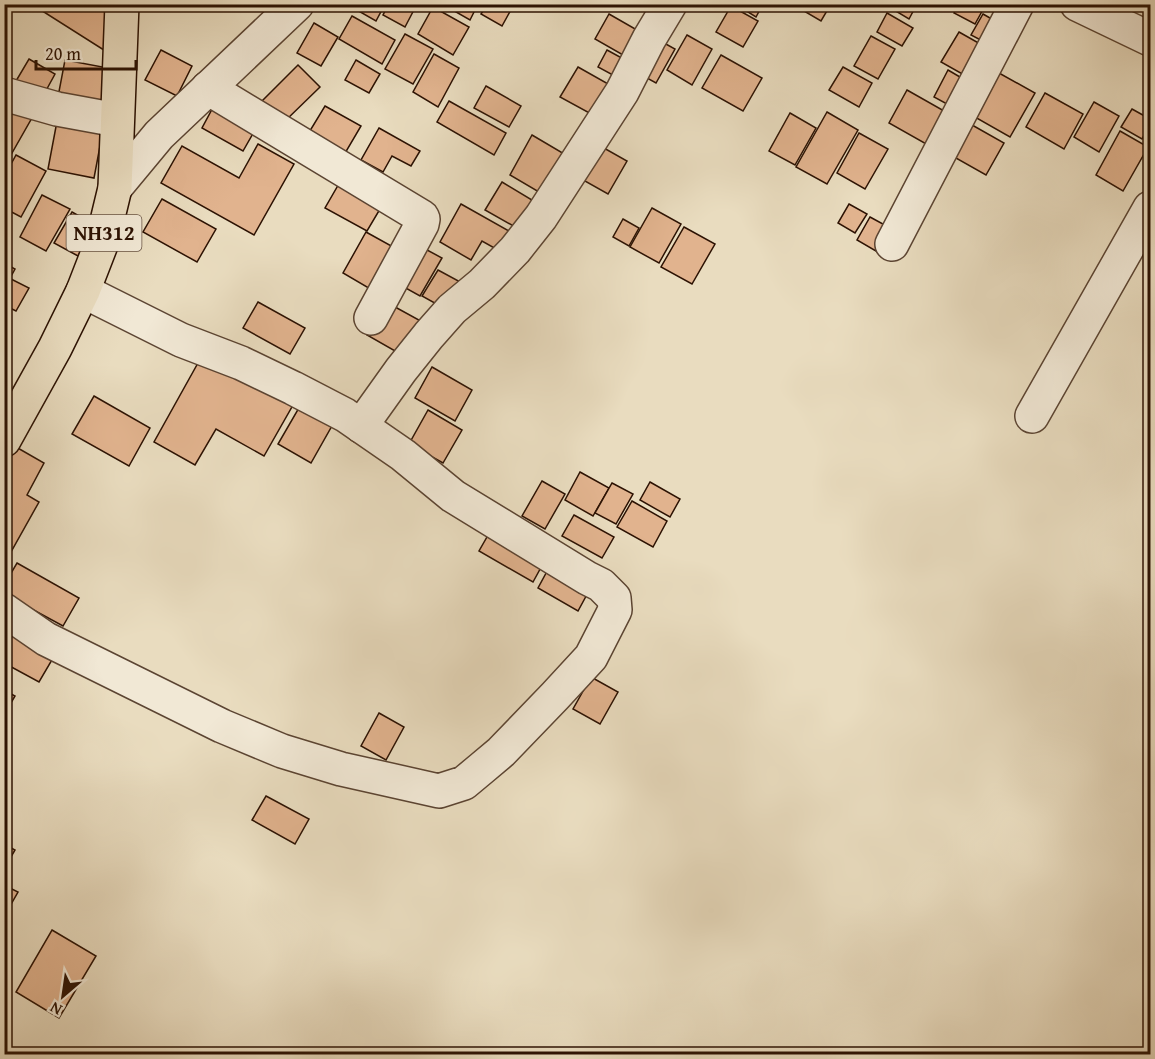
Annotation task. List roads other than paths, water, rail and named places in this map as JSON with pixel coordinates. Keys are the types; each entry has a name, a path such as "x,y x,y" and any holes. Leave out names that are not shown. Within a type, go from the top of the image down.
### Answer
{"highway":[{"name":"NH312","path":"4,440 55,348 83,291 102,242 114,188 122,4"}],"street":[{"path":"114,188 159,135 297,4"},
{"path":"361,426 401,370 444,317 482,284 515,250 541,217 622,92 670,4"},
{"path":"892,244 1017,4"},
{"path":"1077,4 1150,39"},
{"path":"208,88 422,217 422,224 371,318"},
{"path":"4,94 57,109 117,120"},
{"path":"1032,416 1150,208"},
{"path":"4,610 46,639 222,726 282,751 341,769 439,791 464,783 501,752 591,657 615,610 614,598 601,585 453,496 403,455 345,415 241,363 181,340 83,291"}]}
